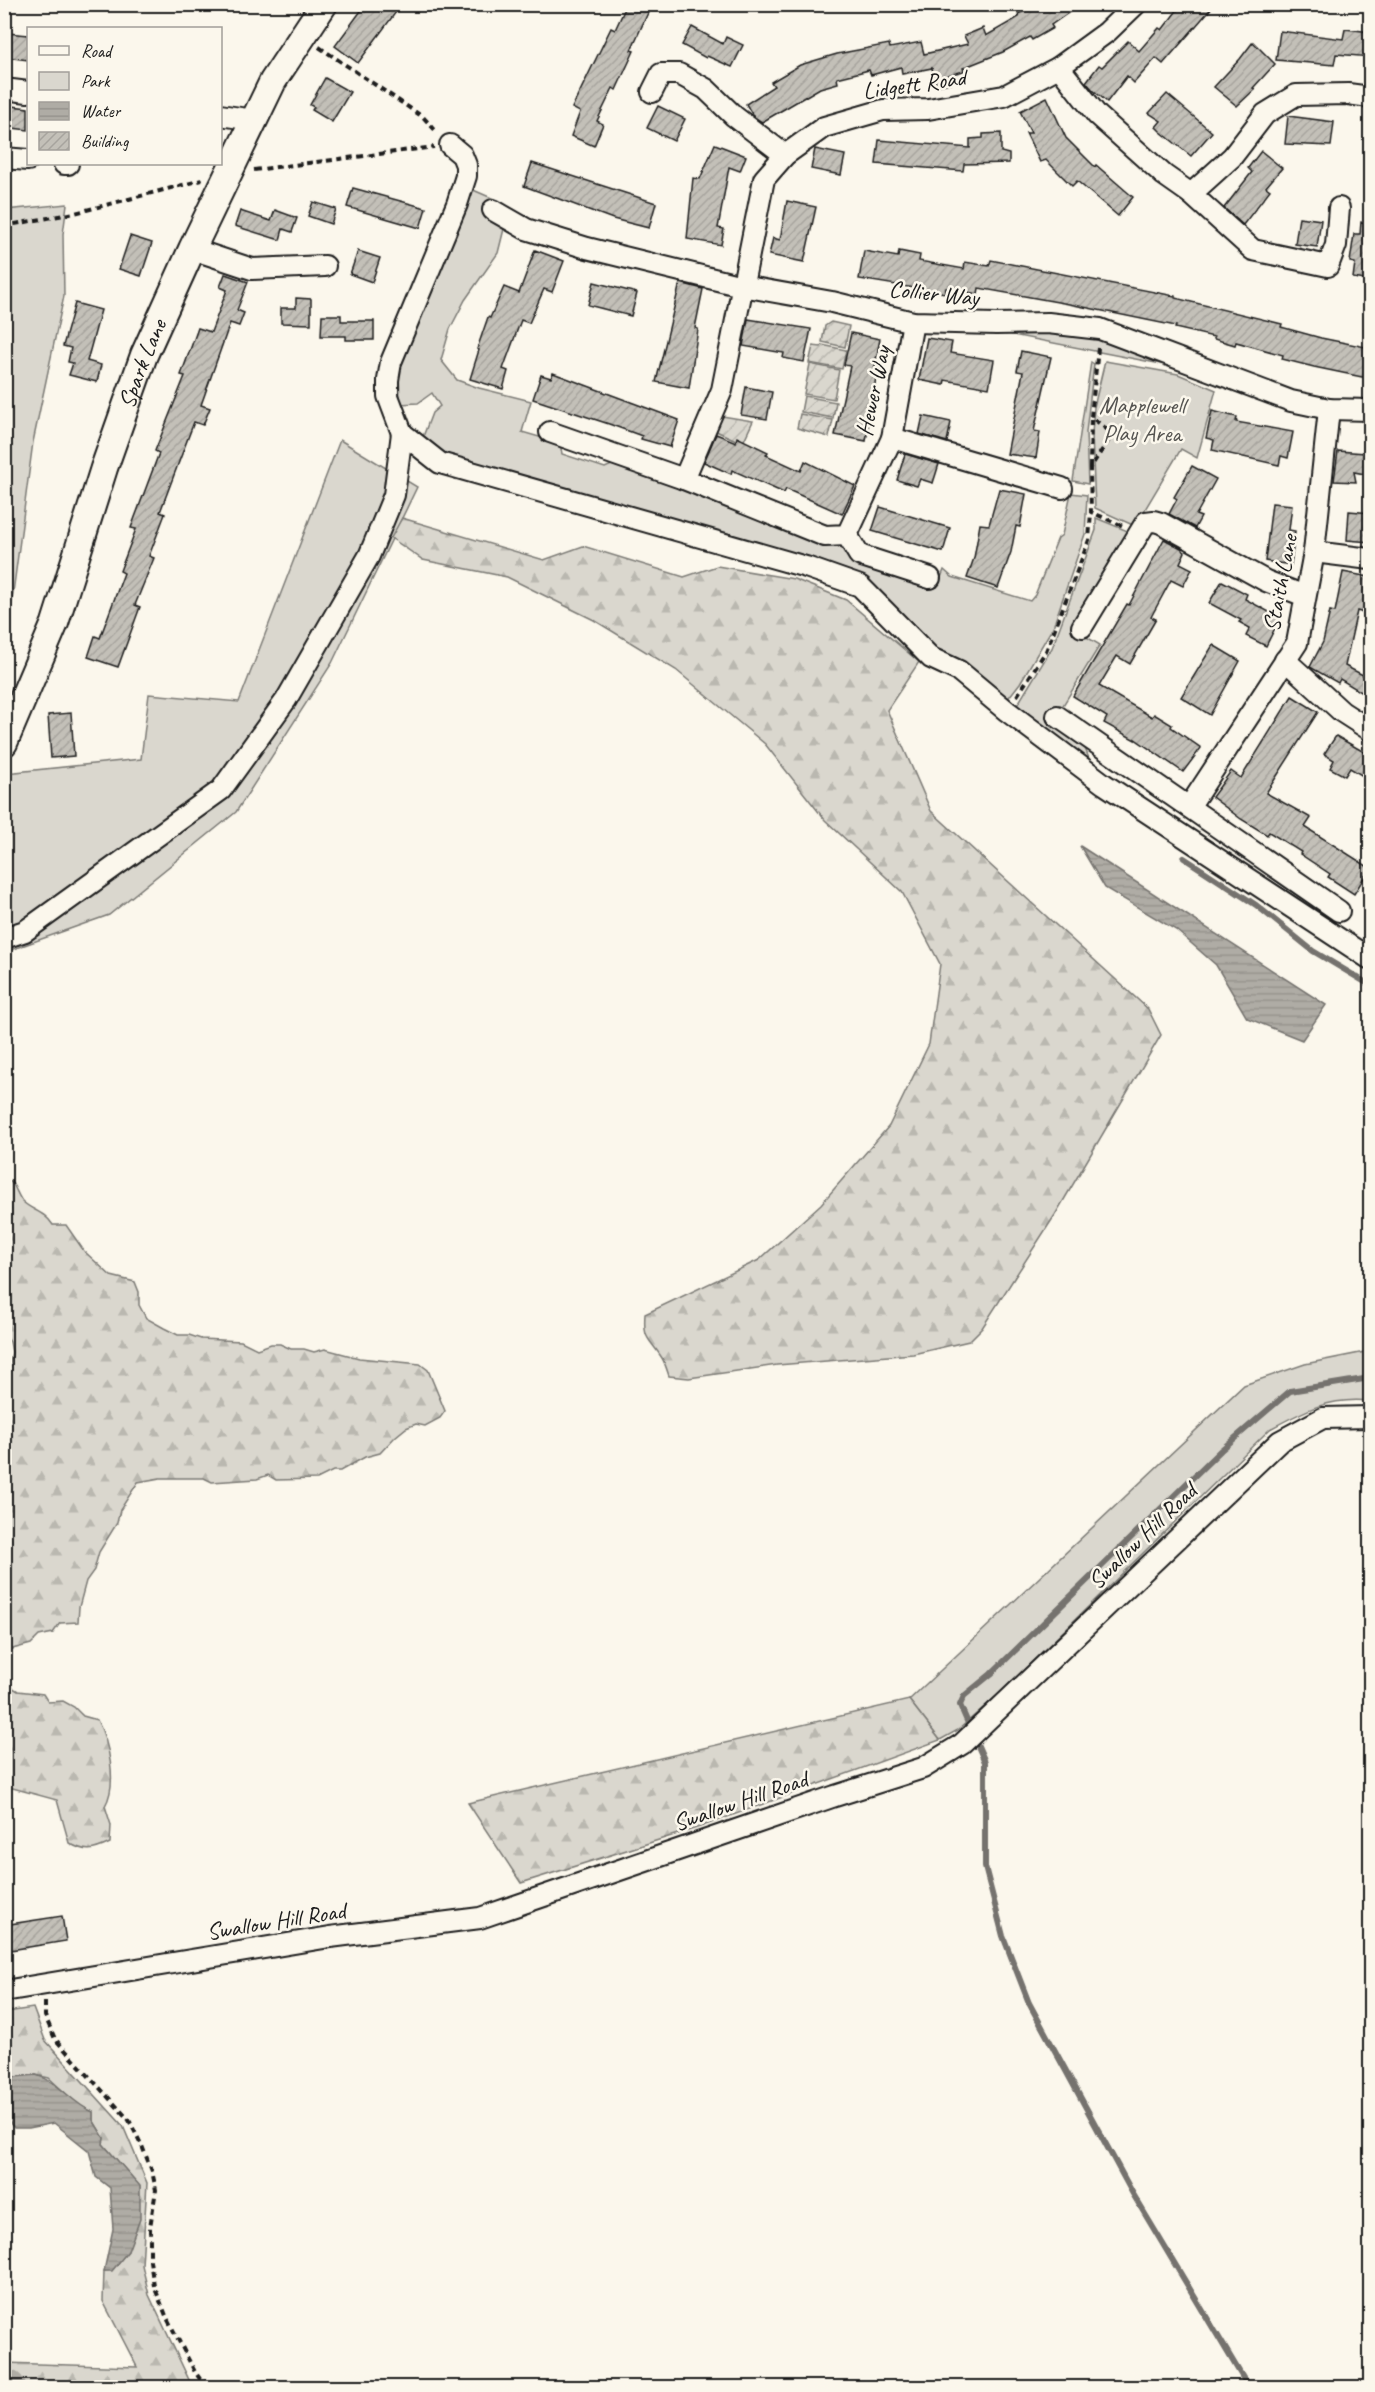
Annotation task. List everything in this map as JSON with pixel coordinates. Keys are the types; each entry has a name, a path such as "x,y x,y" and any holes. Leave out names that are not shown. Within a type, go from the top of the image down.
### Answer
{"main road":[{"name":"Spark Lane","path":"4,743 55,623 134,381 192,249 273,81 324,4"}],"street":[{"name":"Lidgett Road","path":"742,286 764,179 785,155 824,128 883,110 928,109 1004,96 1059,67 1107,32 1136,4"},
{"path":"1059,67 1097,114 1164,175 1191,194 1253,250 1328,266 1336,245 1340,208"},
{"path":"652,92 661,74 679,74 706,89 734,116 785,155"},
{"path":"4,89 27,92"},
{"path":"1191,194 1232,157 1264,114 1296,95 1371,96"},
{"path":"222,115 254,120"},
{"path":"4,938 25,932 221,790 286,700 369,555 394,495 402,433 388,396 388,380 392,362 457,204 466,176 466,165 462,155 450,146"},
{"path":"4,158 27,160"},
{"name":"Collier Way","path":"493,210 526,229 587,248 742,286 832,302 913,322 1048,323 1100,329 1291,401 1329,409 1371,410"},
{"path":"192,249 252,269 325,266"},
{"path":"684,479 722,390 742,286"},
{"name":"Hewer Way","path":"847,535 892,438 913,322"},
{"name":"Staith Lane","path":"1189,807 1297,643 1314,552 1329,409"},
{"path":"550,432 684,479 825,536 847,535 859,555 930,578"},
{"path":"402,433 440,463 806,567 860,586 931,658 960,671 1007,711 1104,784 1371,959"},
{"path":"892,438 1062,488"},
{"path":"1082,627 1138,533 1146,522 1154,520 1266,581 1305,596"},
{"path":"1314,552 1371,559"},
{"path":"1285,660 1342,712 1371,730"},
{"path":"1057,716 1339,910"},
{"name":"Swallow Hill Road","path":"4,1991 330,1937 480,1918 923,1768 962,1744 1280,1441 1323,1418 1371,1417"}],"path":[{"path":"303,37 423,117 450,146"},
{"path":"4,226 75,213 229,173 450,146"},
{"path":"1007,711 1046,651 1089,540 1091,417 1100,329"},
{"path":"1090,468 1113,434 1091,417"},
{"path":"1091,512 1138,533"},
{"path":"31,1987 45,2002 45,2016 55,2038 129,2120 142,2146 152,2171 156,2190 150,2227 150,2261 154,2286 167,2318 195,2372 200,2379 221,2388"}],"green space":[{"path":"471,189 494,199 490,216 504,229 498,253 465,300 450,329 441,360 457,380 531,401 522,432 560,443 562,454 605,468 616,463 687,487 696,496 836,543 856,560 937,587 944,570 952,577 1030,601 1035,595 1058,538 1062,535 1071,493 1087,495 1085,534 1053,627 1020,683 1006,701 930,653 862,581 446,457 421,442 432,413 440,406 432,393 418,403 400,404 399,369 413,327"},
{"path":"67,204 63,234 64,296 33,442 5,653 5,210"},
{"path":"831,322 849,326 845,347 822,342 825,326"},
{"path":"1015,331 1081,334 1102,338 1161,364 1003,333"},
{"path":"822,345 846,350 842,369 809,363 813,346 821,347"},
{"name":"Mapplewell Play Area","path":"1105,361 1178,374 1216,390 1197,458 1181,449 1135,526 1095,508 1092,434 1094,407"},
{"path":"1091,362 1094,364 1086,432 1088,484 1073,481"},
{"path":"810,364 839,370 834,399 804,394"},
{"path":"804,396 836,402 833,418 801,412"},
{"path":"800,414 833,420 829,437 797,428"},
{"path":"722,416 753,421 739,451 733,449 736,440 716,431"},
{"path":"340,440 417,487 332,663 236,812 109,915 5,952 4,778 6,773 141,759 149,694 239,702"},
{"path":"402,518 544,560 583,546 684,577 717,566 794,579 846,600 919,662 887,710 931,811 1148,1009 1161,1035 1055,1215 982,1328 969,1341 913,1354 777,1365 689,1378 669,1376 663,1360 646,1334 645,1314 759,1260 821,1204 889,1126 929,1044 940,964 902,892 825,820 765,744 676,670 594,620 507,577 423,560 391,538"},
{"path":"1096,518 1135,534 1078,632 1100,645 1057,715 1079,733 1090,761 1016,707 1052,648 1096,530"},
{"path":"5,1178 11,1182 22,1201 46,1217 53,1225 66,1225 84,1251 111,1276 135,1282 139,1292 139,1305 146,1318 164,1328 178,1335 189,1335 201,1339 241,1341 257,1349 271,1344 280,1344 291,1349 314,1352 325,1349 359,1358 420,1364 428,1370 445,1411 440,1418 425,1426 416,1424 406,1428 380,1453 365,1457 340,1471 333,1471 317,1479 276,1480 268,1475 257,1479 212,1482 204,1478 160,1478 138,1482 120,1510 117,1523 99,1552 94,1570 86,1581 79,1607 78,1622 60,1623 53,1633 39,1636 31,1644 5,1651 4,1399 12,1352 10,1342 4,1333"},
{"path":"1370,1351 1370,1401 1342,1401 1318,1406 1270,1429 1001,1692 958,1730 940,1740 909,1700 1244,1385 1305,1364"},
{"path":"5,1683 18,1691 43,1694 48,1702 63,1701 83,1716 97,1720 105,1739 110,1763 111,1786 105,1806 111,1825 110,1843 90,1850 69,1843 57,1800 5,1786"},
{"path":"909,1700 940,1740 697,1828 521,1883 468,1803"},
{"path":"33,2008 45,2040 123,2126 147,2183 142,2265 149,2295 190,2382 178,2384 181,2388 5,2387 4,2363 137,2367 103,2301 104,2271 112,2270 128,2251 140,2187 103,2144 104,2138 93,2120 93,2112 78,2105 49,2078 36,2075 14,2077 5,2087 4,2022 7,2012"}],"water":[{"path":"1080,846 1326,1005 1302,1040 1247,1018 1216,965 1176,930 1105,888"},
{"path":"36,2075 52,2082 93,2112 93,2120 104,2138 103,2144 140,2186 140,2219 128,2251 112,2271 104,2271 113,2229 110,2188 96,2177 89,2151 54,2123 29,2128 14,2128 5,2117 5,2087 14,2077"}],"building":[{"path":"366,4 386,4 396,12 358,63 335,46"},
{"path":"627,4 652,4 616,90 613,88 597,121 603,124 594,146 571,136 580,112 572,108 611,28 615,30"},
{"path":"1035,4 1081,4 1051,25 1053,28 1032,40 1030,37 1003,52 963,68 964,71 948,75 950,83 936,86 932,68 902,74 901,67 871,75 869,70 837,78 838,83 820,88 762,122 753,116 746,104 774,86 771,82 800,65 837,54 889,44 890,48 921,42 924,54 968,44 964,36 983,28 986,36 1019,17 1018,14"},
{"path":"1182,4 1215,4 1163,64 1156,58 1134,83 1127,76 1107,102 1093,90 1086,82 1099,65 1102,67 1128,41 1139,51 1159,28 1162,30"},
{"path":"692,27 723,44 726,37 743,45 732,67 707,56 706,58 682,45"},
{"path":"1345,29 1371,32 1371,57 1336,54 1334,65 1276,60 1280,31 1343,39"},
{"path":"7,33 27,35 27,60 5,57"},
{"path":"1253,42 1275,64 1253,88 1255,89 1237,106 1214,87"},
{"path":"325,78 350,92 332,122 312,110 314,107 310,105"},
{"path":"1167,94 1212,132 1191,156 1156,127 1161,121 1149,113"},
{"path":"1047,97 1066,138 1095,167 1096,165 1133,197 1118,216 1077,181 1072,186 1046,160 1040,162 1026,133 1031,133 1020,111"},
{"path":"4,105 27,108 27,130 4,127"},
{"path":"658,106 685,119 674,141 647,128"},
{"path":"1288,116 1334,122 1331,146 1285,144"},
{"path":"1001,133 1001,152 1009,154 1009,163 964,164 963,171 876,164 879,140 970,148 970,139 983,138 983,134"},
{"path":"715,144 746,156 740,171 729,167 718,228 724,229 721,245 687,239 693,178 700,179"},
{"path":"815,149 845,155 841,175 811,169"},
{"path":"1261,151 1282,168 1266,187 1270,190 1243,225 1224,208 1252,172 1248,168"},
{"path":"532,163 656,203 649,228 613,219 524,186"},
{"path":"353,188 426,208 420,228 347,207"},
{"path":"787,201 816,207 804,262 769,255 773,238 780,240"},
{"path":"313,202 336,209 331,224 308,216"},
{"path":"275,210 297,218 292,232 283,229 280,240 235,226 240,211 271,221"},
{"path":"1299,217 1321,220 1317,247 1295,244"},
{"path":"1361,222 1371,223 1371,281 1353,278 1355,263 1350,262 1354,234 1360,234"},
{"path":"130,236 152,243 141,276 119,269"},
{"path":"535,250 564,261 552,292 544,289 529,323 521,320 503,369 508,371 503,389 470,379 488,317 490,318 504,287 519,293"},
{"path":"358,251 380,258 372,282 350,274"},
{"path":"864,251 898,257 899,251 920,255 919,261 964,269 965,262 989,266 991,260 1175,296 1175,298 1282,324 1281,327 1321,338 1371,348 1371,376 1362,377 1314,367 1282,359 1283,355 1236,342 1235,345 1214,339 1214,337 1175,328 1176,326 1069,304 979,288 978,294 946,288 945,293 859,279"},
{"path":"225,274 248,282 237,310 244,313 239,326 230,323 201,405 210,408 203,425 194,422 160,512 165,514 149,556 154,558 135,605 140,607 118,667 88,657 95,636 100,638 124,573 120,571 136,529 131,528 159,453 155,451 185,376 181,375 198,328 211,332 227,290 220,287"},
{"path":"594,282 637,293 631,316 588,305"},
{"path":"680,283 703,289 695,328 698,329 689,388 656,382"},
{"path":"296,298 311,299 311,324 281,323 281,308 296,308"},
{"path":"75,303 101,310 87,361 101,365 97,382 69,375 73,363 68,362 71,348 63,346"},
{"path":"322,315 341,315 341,321 374,321 374,340 346,340 346,336 321,336"},
{"path":"748,319 811,329 804,362 783,358 784,353 743,346"},
{"path":"851,333 880,339 873,376 876,377 866,441 835,435 850,366 844,365"},
{"path":"927,338 952,342 950,353 994,360 989,388 945,380 944,385 919,380"},
{"path":"1021,351 1051,357 1034,431 1040,432 1036,458 1007,454 1023,372 1017,371"},
{"path":"553,373 679,420 670,447 641,439 642,436 533,399 541,375 551,378"},
{"path":"746,387 772,392 767,419 741,415"},
{"path":"1212,411 1237,417 1236,422 1293,432 1288,458 1281,456 1279,465 1212,450 1214,440 1206,438"},
{"path":"923,416 951,422 947,442 919,434"},
{"path":"716,434 736,442 737,437 768,452 766,455 801,471 805,461 855,486 842,514 786,489 784,493 732,470 731,474 704,462"},
{"path":"1338,451 1365,453 1365,474 1354,472 1356,482 1334,481"},
{"path":"905,454 939,464 933,483 920,479 917,486 897,480"},
{"path":"1192,466 1216,479 1196,515 1201,517 1195,528 1169,514 1177,499 1174,497"},
{"path":"999,489 1026,494 1020,527 1016,526 1011,552 998,588 967,578 974,558 980,524 989,525"},
{"path":"1272,503 1292,505 1289,530 1295,531 1291,565 1265,561"},
{"path":"880,507 950,528 943,552 872,531"},
{"path":"1349,511 1371,513 1370,542 1347,540"},
{"path":"1164,539 1183,549 1185,552 1180,563 1192,569 1183,586 1171,580 1151,617 1156,619 1130,664 1117,656 1099,686 1152,717 1154,714 1201,748 1183,772 1135,739 1104,723 1107,717 1073,696 1127,604 1129,605"},
{"path":"1343,572 1370,577 1364,613 1357,611 1345,666 1371,679 1371,698 1340,679 1338,683 1310,667 1323,642 1330,611 1335,612"},
{"path":"1222,581 1247,594 1245,599 1280,618 1266,646 1246,636 1250,628 1239,622 1241,620 1209,603"},
{"path":"1213,645 1240,661 1210,715 1181,697"},
{"path":"1292,696 1318,712 1266,793 1311,818 1305,827 1370,868 1354,894 1328,877 1330,874 1300,854 1301,852 1269,832 1267,835 1241,819 1212,797 1231,771 1241,778"},
{"path":"71,713 74,756 51,758 48,715"},
{"path":"1336,736 1371,756 1371,781 1350,768 1345,776 1330,768 1334,760 1324,754"},
{"path":"62,1916 66,1941 4,1951 4,1925"}],"waterway":[{"path":"1184,858 1256,905 1313,951 1370,985"},
{"path":"1249,2388 1133,2194 1029,2003 1003,1936 985,1867 985,1762 960,1705 964,1696 991,1674 1221,1450 1290,1391 1370,1378"},
{"path":"4,2387 8,2388"}]}
